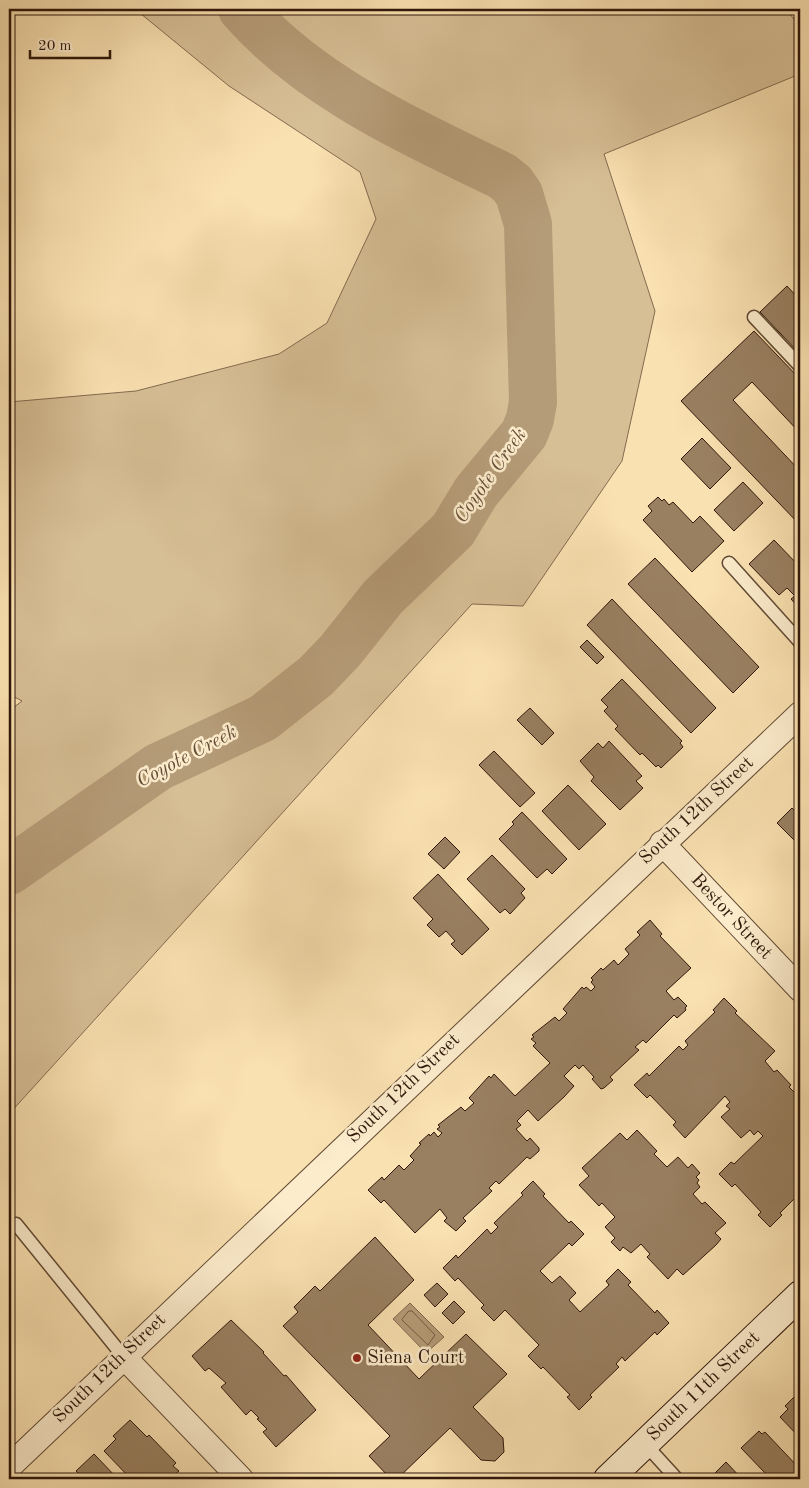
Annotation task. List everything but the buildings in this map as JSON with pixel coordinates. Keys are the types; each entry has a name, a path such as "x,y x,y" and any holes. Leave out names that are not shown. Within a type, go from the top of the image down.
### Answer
{"main road":[{"name":"South 11th Street","path":"608,1479 800,1295"}],"street":[{"name":"South 12th Street","path":"9,1467 123,1356 800,714"},
{"name":"Bestor Street","path":"662,843 800,990"},
{"path":"123,1356 241,1479"}],"lane":[{"path":"754,317 800,366"},
{"path":"729,563 800,642"},
{"path":"16,1224 123,1356"},
{"path":"645,1444 677,1479"}],"shaded area":[{"path":"135,9 786,9 800,27 800,74 604,154 655,311 622,461 523,606 472,604 9,1114 9,711 22,701 9,694 9,402 136,391 279,354 327,323 376,219 360,172 229,86"}],"water":[{"path":"410,1303 444,1337 426,1353 393,1319"}],"waterway":[{"name":"Coyote Creek","path":"9,871 158,767 263,718 316,676 340,651 383,597 453,530 476,492 524,434 530,419 533,402 528,224 519,194 512,184 502,176 397,124 330,84 298,62 269,37 242,9"}],"place":[{"name":"Siena Court","path":"357,1358"}]}
